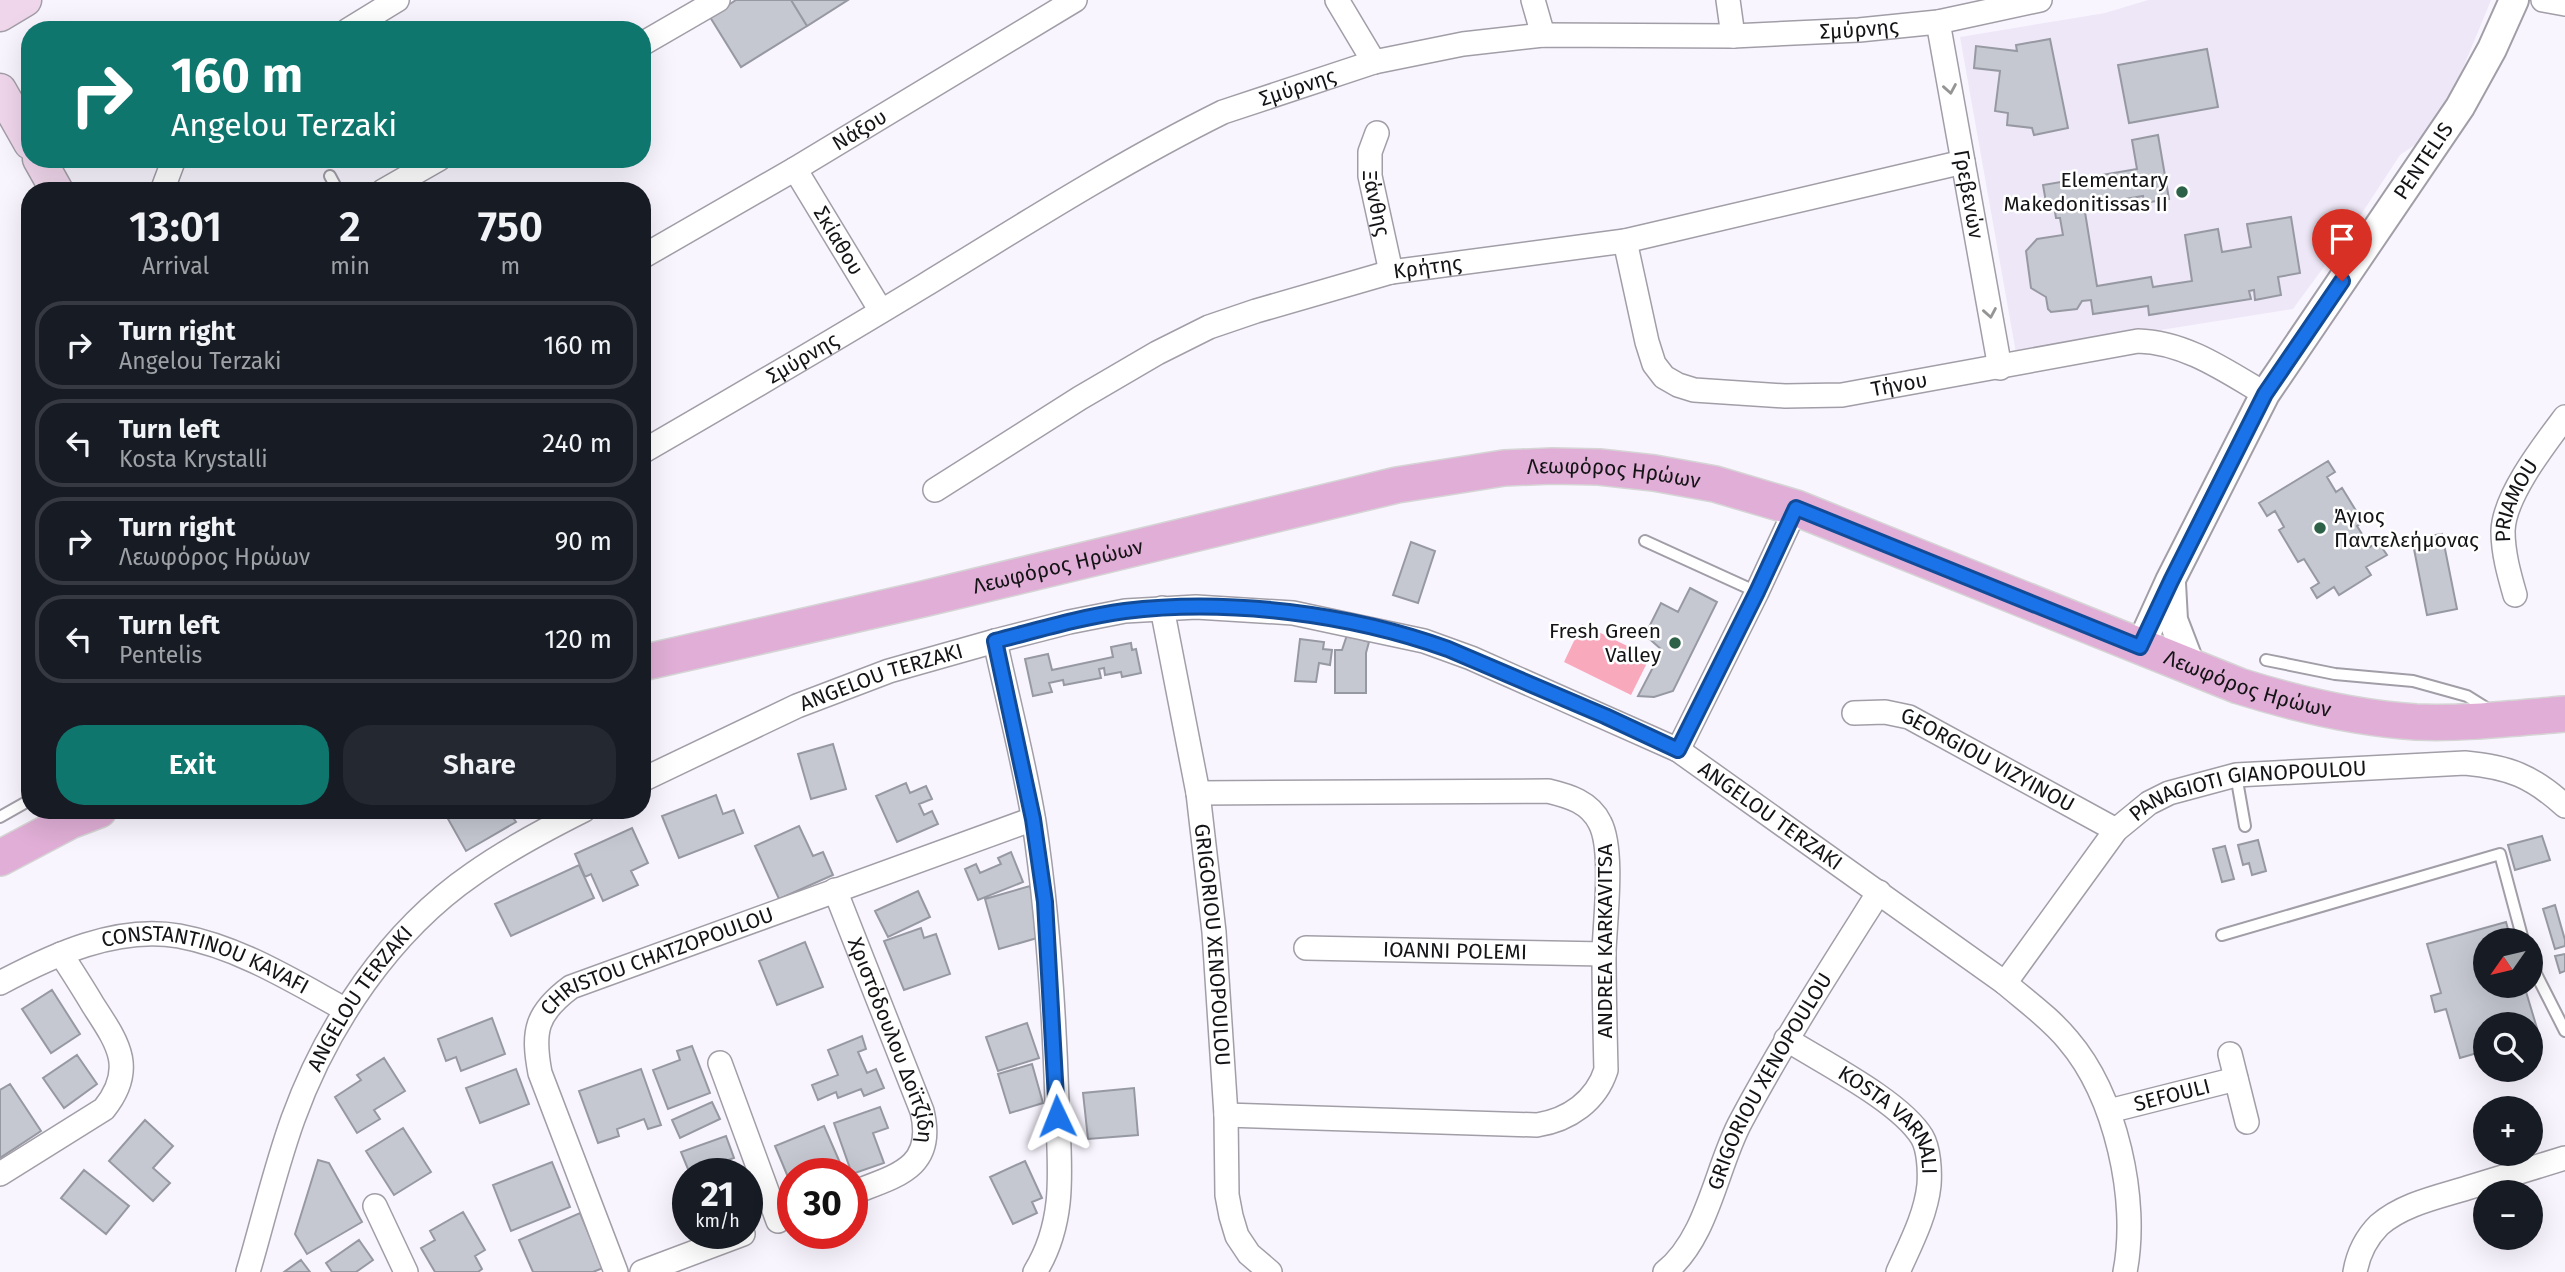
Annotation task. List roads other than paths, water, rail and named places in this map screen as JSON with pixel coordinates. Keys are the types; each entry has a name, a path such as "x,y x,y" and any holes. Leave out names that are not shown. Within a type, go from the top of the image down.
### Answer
{"main road":[{"path":"0,15 25,0"},
{"path":"0,90 21,127"},
{"name":"Λεωφόρος Ηρώων","path":"651,661 923,599 1397,485 1504,468 1599,467 1715,484 1796,508 2238,686 2288,701 2342,713 2418,722 2502,719 2555,711"},
{"path":"0,858 74,819"}],"street":[{"path":"363,21 397,0"},
{"path":"651,37 693,6 718,0"},
{"name":"Νάξου","path":"651,252 795,169 1075,0"},
{"path":"1337,0 1374,62"},
{"path":"1533,0 1543,35"},
{"path":"1728,0 1733,36"},
{"name":"Σμύρνης","path":"651,447 881,312 1080,190 1201,123 1223,112 1374,62 1463,44 1543,35 1733,36 1859,30 1938,22 2040,0"},
{"name":"PENTELIS","path":"2140,647 2265,394 2460,107 2492,49 2514,0"},
{"path":"2543,0 2565,4"},
{"name":"Γρεβενών","path":"1938,22 2000,368"},
{"name":"Ξάνθης","path":"1377,132 1370,152 1370,176 1391,272"},
{"name":"Κρήτης","path":"935,490 1080,398 1157,353 1209,327 1256,311 1391,272 1625,241 1963,162"},
{"path":"399,182 423,168"},
{"name":"Σκίαθου","path":"795,169 881,312"},
{"name":"Τήνου","path":"1625,241 1654,364 1664,377 1678,386 1715,393 1842,396 2138,341 2151,341 2202,358 2265,394"},
{"name":"PRIAMOU","path":"2515,595 2504,555 2503,528 2514,494 2536,456 2565,417"},
{"path":"1678,750 1796,508"},
{"path":"2171,581 2173,620 2191,667"},
{"name":"ANGELOU TERZAKI","path":"651,776 797,706 889,671 995,641 1125,611 1196,607 1293,613 1424,641 1484,663 1678,750 2005,983 2069,1040 2109,1111 2120,1153 2129,1226 2126,1272"},
{"name":"GRIGORIOU XENOPOULOU","path":"1162,608 1198,793 1214,932 1226,1115 1227,1195 1237,1236 1249,1254 1270,1272"},
{"path":"995,641 1033,819 1045,902 1055,1047 1060,1198 1050,1246 1035,1272"},
{"name":"GEORGIOU VIZYINOU","path":"1854,713 1885,712 1909,718 2116,830"},
{"name":"PANAGIOTI GIANOPOULOU","path":"2005,983 2116,830 2149,803 2169,793 2236,775 2465,763 2500,766 2544,787 2565,806"},
{"name":"ANDREA KARKAVITSA","path":"1198,793 1548,791 1567,795 1591,809 1605,834 1606,844 1606,1070 1602,1083 1594,1094 1567,1116 1537,1125 1226,1115"},
{"name":"ANGELOU TERZAKI","path":"248,1272 294,1116 321,1056 346,1010 410,928 437,903 471,875 509,850 567,819"},
{"name":"CHRISTOU CHATZOPOULOU","path":"617,1272 540,1073 536,1055 536,1030 547,1008 570,987 1033,819"},
{"name":"Χριστόδουλου Δοϊτζίδη","path":"835,890 926,1126 922,1153 911,1166 868,1187"},
{"name":"GRIGORIOU XENOPOULOU","path":"1665,1272 1674,1265 1689,1244 1739,1125 1787,1039 1879,892"},
{"name":"CONSTANTINOU KAVAFI","path":"0,983 34,965 102,940 129,935 177,935 228,950 265,966 346,1010"},
{"name":"IOANNI POLEMI","path":"1306,947 1604,954"},
{"name":"CONSTANTINOU KAVAFI","path":"0,1174 104,1109 118,1084 121,1069 117,1042 61,954"},
{"name":"KOSTA VARNALI","path":"1787,1039 1894,1107 1911,1122 1924,1140 1929,1184 1915,1232 1898,1272"},
{"path":"2230,1054 2247,1122"},
{"path":"720,1063 777,1199"},
{"name":"SEFOULI","path":"2109,1111 2236,1079"},
{"path":"2355,1272 2365,1243 2379,1225 2402,1210 2426,1200 2565,1158"},
{"path":"374,1206 406,1272"},
{"path":"642,1272 703,1249"}],"lane":[{"path":"330,176 333,182"},
{"path":"1645,541 1757,592"},
{"path":"2266,660 2335,674 2413,681 2468,696 2502,719"},
{"path":"2236,775 2245,826"},
{"path":"0,817 21,805"},
{"path":"2222,935 2500,854 2520,928"},
{"path":"2543,988 2565,1031"}],"place":[{"name":"Elementary Makedonitissas II","path":"2182,192"},
{"name":"Άγιος Παντελεήμονας","path":"2320,528"},
{"name":"Fresh Green Valley","path":"1675,643"}]}
